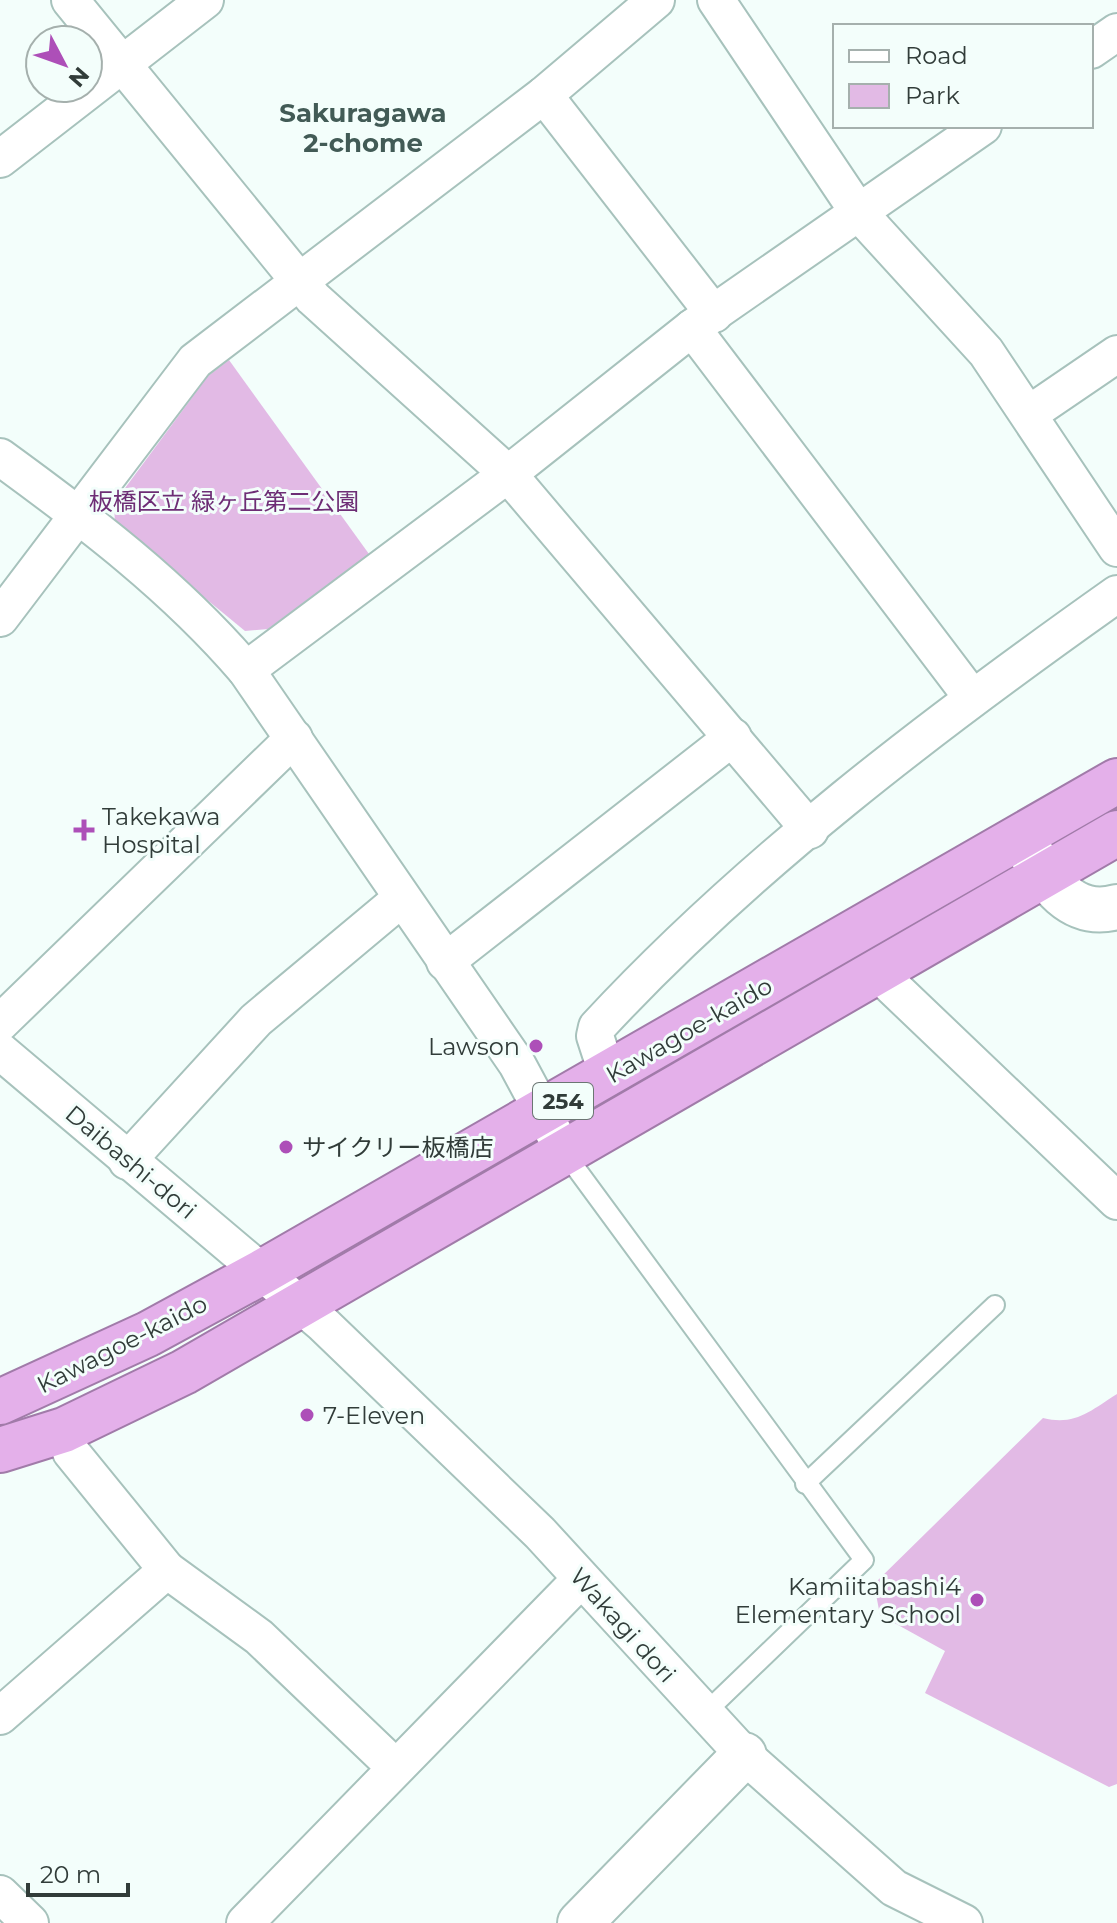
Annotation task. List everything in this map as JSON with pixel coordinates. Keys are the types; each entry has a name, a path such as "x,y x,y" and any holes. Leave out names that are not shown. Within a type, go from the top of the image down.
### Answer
{"highway":[{"name":"Kawagoe-kaido","path":"0,1402 148,1334 262,1272 1117,781"},
{"name":"Kawagoe-kaido","path":"0,1450 64,1430 184,1372 1117,833"}],"street":[{"path":"70,0 313,298 508,474 810,830"},
{"path":"0,159 205,0"},
{"path":"0,618 195,361 544,95 656,0"},
{"path":"716,0 859,213 986,352 1117,548"},
{"path":"1093,49 1117,32"},
{"path":"544,95 971,696"},
{"path":"246,670 508,474 703,321 980,128"},
{"path":"1029,414 1117,354"},
{"path":"0,457 79,515 202,619 246,670 517,1064 564,1152"},
{"path":"608,1076 595,1036 597,1027 674,948 971,696 1117,594"},
{"path":"445,962 733,737"},
{"path":"0,1023 294,738"},
{"path":"1021,838 1043,874 1066,898 1082,909 1094,911 1117,907"},
{"path":"127,1161 256,1020 402,898"},
{"path":"877,972 1117,1201"},
{"name":"Daibashi-dori","path":"0,1051 300,1304"},
{"name":"Wakagi dori","path":"300,1304 540,1533 704,1714 744,1755 894,1888 907,1911 964,1923"},
{"path":"64,1430 71,1452 167,1570 259,1637 395,1767"},
{"path":"0,1716 167,1570"},
{"path":"245,1923 581,1579"},
{"path":"580,1923 744,1755"},
{"path":"0,1894 30,1923"}],"lane":[{"path":"564,1152 805,1484 864,1560 704,1714"},
{"path":"805,1484 995,1305"}],"green space":[{"name":"板橋区立 緑ヶ丘第二公園","path":"229,360 369,554 268,629 245,631 115,524 114,503 208,376"},
{"path":"1117,1394 1117,1784 1109,1787 925,1693 945,1651 880,1615 874,1584 1043,1418 1073,1418"}],"place":[{"name":"Takekawa Hospital","path":"84,830"},
{"name":"Lawson","path":"536,1046"},
{"name":"サイクリー板橋店","path":"286,1147"},
{"name":"7-Eleven","path":"307,1415"},
{"name":"Kamiitabashi4 Elementary School","path":"977,1600"}],"district":[{"name":"Sakuragawa 2-chome","path":"363,128"}]}
